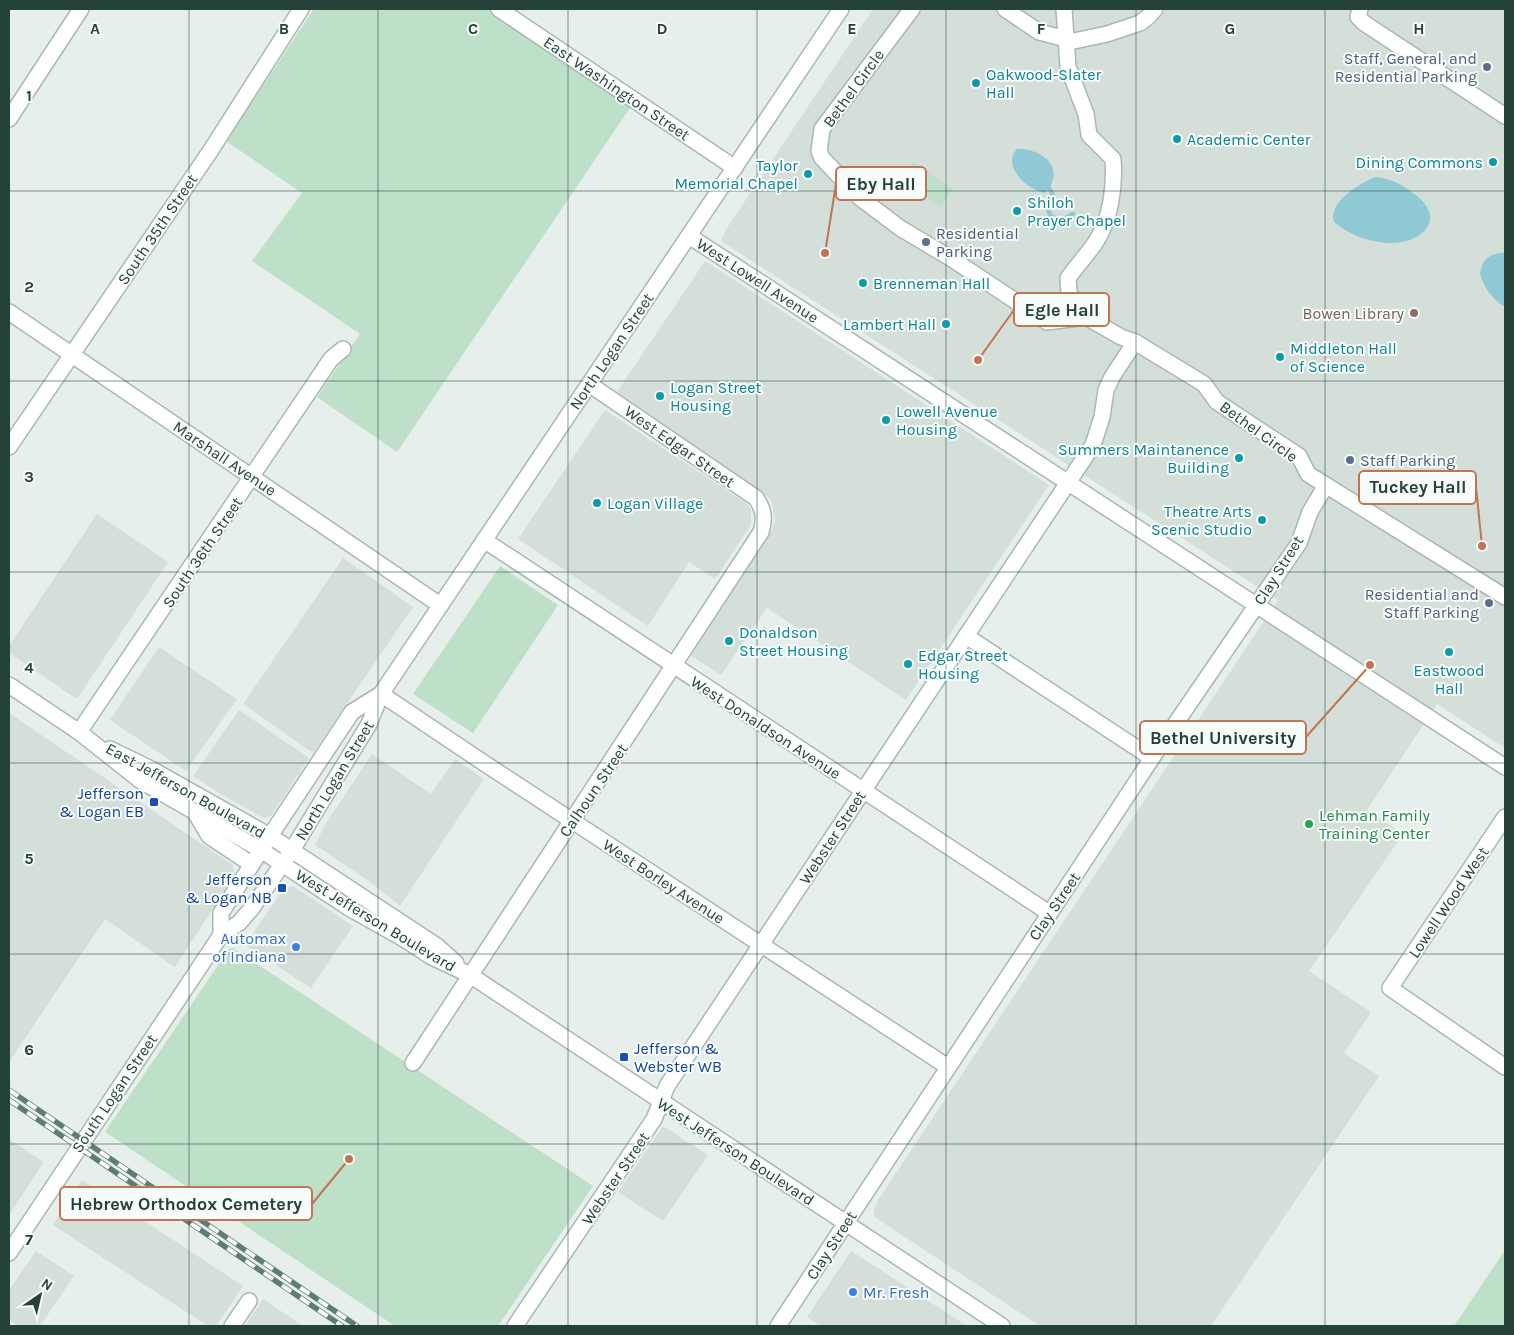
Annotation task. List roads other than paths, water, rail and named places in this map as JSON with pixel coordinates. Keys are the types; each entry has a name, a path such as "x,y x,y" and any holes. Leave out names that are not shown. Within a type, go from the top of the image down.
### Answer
{"street":[{"path":"9,119 81,9"},
{"name":"South 35th Street","path":"9,447 210,150 301,9"},
{"name":"East Washington Street","path":"499,9 735,168"},
{"name":"North Logan Street","path":"282,864 370,724 381,694 841,9"},
{"name":"Bethel Circle","path":"912,9 822,129 819,151 822,158 859,197 900,228 952,259 1047,322 1086,317"},
{"path":"1005,9 1039,32 1074,41 1107,34 1140,22 1155,9"},
{"name":"Bethel Circle","path":"1064,9 1068,67 1086,114 1089,135 1113,159 1114,177 1108,212 1103,227 1097,240 1068,278 1069,293 1086,317 1121,337 1135,342 1204,384 1217,402 1299,456 1308,474 1505,598"},
{"path":"1362,16 1505,116"},
{"name":"West Lowell Avenue","path":"689,236 1505,767"},
{"name":"Marshall Avenue","path":"9,312 440,605"},
{"name":"Webster Street","path":"522,1324 654,1119 667,1086 1094,444 1102,417 1106,390 1112,377 1135,342"},
{"name":"South 36th Street","path":"79,732 331,359 343,349"},
{"name":"West Edgar Street","path":"589,384 756,498 764,514"},
{"name":"Clay Street","path":"778,1326 1152,758 1299,543 1310,512 1326,485"},
{"name":"Calhoun Street","path":"413,1063 761,532 764,524 764,514"},
{"name":"West Donaldson Avenue","path":"484,540 1049,914"},
{"path":"966,636 1152,758"},
{"name":"East Jefferson Boulevard","path":"9,685 79,732 141,782 261,850 282,864"},
{"name":"North Logan Street","path":"270,836 352,712 381,694"},
{"name":"West Borley Avenue","path":"381,694 948,1067"},
{"name":"East Jefferson Boulevard","path":"79,732 151,769 292,850"},
{"path":"195,813 209,836 251,864"},
{"name":"Lowell Wood West","path":"1504,1063 1390,988 1505,817"},
{"path":"221,935 220,912 270,836"},
{"name":"West Jefferson Boulevard","path":"292,850 437,946 470,975 1002,1326"},
{"name":"West Jefferson Boulevard","path":"282,864 349,908 430,956 470,975"},
{"name":"South Logan Street","path":"9,1253 221,935 239,923 252,908 282,864"},
{"path":"232,1326 249,1301"}],"water":[{"path":"1017,149 1035,152 1043,156 1053,168 1054,176 1045,193 1031,187 1018,176 1012,162 1013,155"},
{"path":"1375,177 1400,184 1424,203 1429,212 1430,221 1427,228 1420,235 1411,240 1379,242 1352,234 1334,222 1333,215 1340,201 1353,189"},
{"path":"1500,253 1505,253 1505,307 1496,301 1484,284 1480,274 1486,259"}],"waterway":[{"path":"1049,188 1053,195 1048,210 1051,216 1062,220 1073,214"}],"railway":[{"path":"9,1090 357,1326"},
{"path":"9,1100 342,1326"}],"place":[{"name":"Staff, General, and Residential Parking","path":"1487,67"},
{"name":"Oakwood-Slater Hall","path":"976,83"},
{"name":"Academic Center","path":"1177,139"},
{"name":"Dining Commons","path":"1493,162"},
{"name":"Taylor Memorial Chapel","path":"808,174"},
{"name":"Shiloh Prayer Chapel","path":"1017,211"},
{"name":"Residential Parking","path":"926,242"},
{"name":"Eby Hall","path":"825,253"},
{"name":"Brenneman Hall","path":"863,283"},
{"name":"Bowen Library","path":"1414,313"},
{"name":"Lambert Hall","path":"946,324"},
{"name":"Middleton Hall of Science","path":"1280,357"},
{"name":"Egle Hall","path":"978,360"},
{"name":"Logan Street Housing","path":"660,396"},
{"name":"Lowell Avenue Housing","path":"886,420"},
{"name":"Summers Maintanence Building","path":"1239,458"},
{"name":"Staff Parking","path":"1350,460"},
{"name":"Logan Village","path":"597,503"},
{"name":"Theatre Arts Scenic Studio","path":"1262,520"},
{"name":"Tuckey Hall","path":"1482,546"},
{"name":"Residential and Staff Parking","path":"1489,603"},
{"name":"Donaldson Street Housing","path":"729,641"},
{"name":"Eastwood Hall","path":"1449,652"},
{"name":"Edgar Street Housing","path":"908,664"},
{"name":"Bethel University","path":"1370,665"},
{"name":"Jefferson & Logan EB","path":"154,802"},
{"name":"Lehman Family Training Center","path":"1309,824"},
{"name":"Jefferson & Logan NB","path":"282,888"},
{"name":"Automax of Indiana","path":"296,947"},
{"name":"Jefferson & Webster WB","path":"624,1057"},
{"name":"Hebrew Orthodox Cemetery","path":"349,1159"},
{"name":"Mr. Fresh","path":"853,1292"}]}
